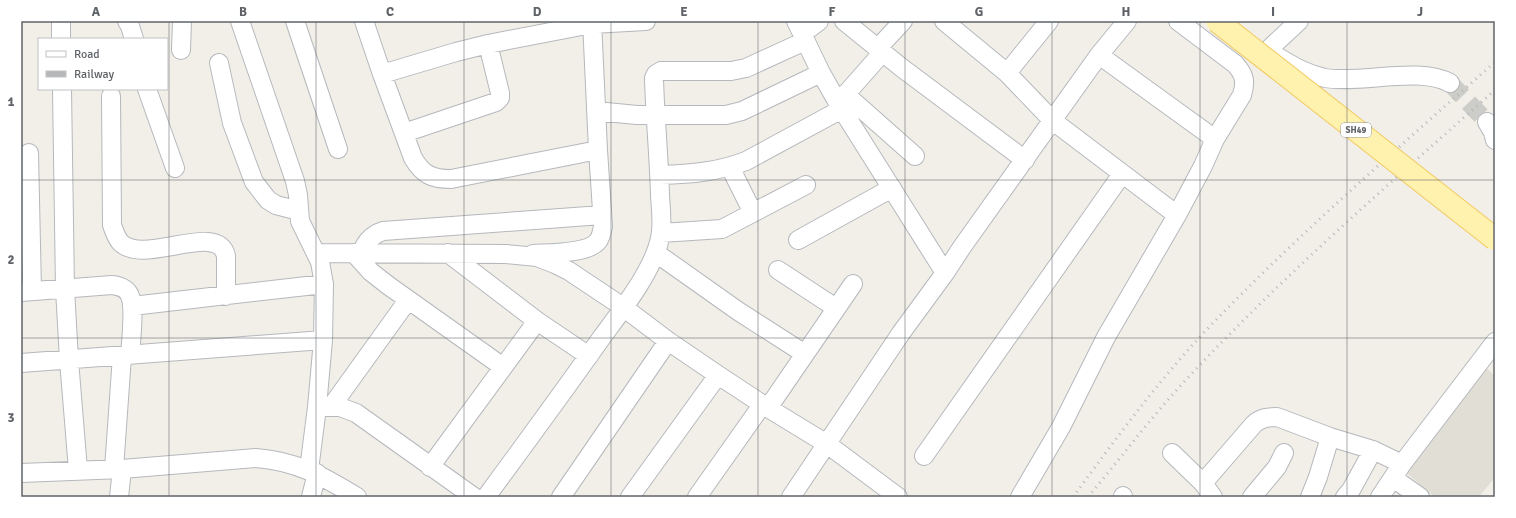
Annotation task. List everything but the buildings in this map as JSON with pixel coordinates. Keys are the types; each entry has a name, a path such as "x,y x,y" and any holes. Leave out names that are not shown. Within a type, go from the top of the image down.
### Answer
{"main road":[{"name":"SH49","path":"1217,21 1495,239"}],"street":[{"path":"61,21 61,38"},
{"path":"126,21 130,26 134,38"},
{"path":"182,21 182,50"},
{"path":"240,21 295,181 298,194 300,221 322,270 324,284 324,407 313,472 311,497"},
{"path":"295,21 338,149"},
{"path":"364,21 413,158 419,168 429,175 440,179 451,178 598,150"},
{"path":"382,74 488,44 592,23 646,21"},
{"path":"486,497 589,356 623,307 656,253 661,233 660,175 655,114 654,78 656,74 661,71 731,71 746,68 819,21"},
{"path":"844,21 1025,160"},
{"path":"660,175 712,171 730,167 746,161 842,102 902,21"},
{"path":"944,21 1007,73 1053,121 1176,215"},
{"path":"1007,73 1049,21"},
{"path":"791,497 901,333 1099,55 1127,21"},
{"path":"1020,497 1062,427 1121,309 1176,215 1203,166 1215,139 1242,95 1244,87 1242,71 1235,64 1178,21"},
{"path":"1234,21 1268,50 1302,71 1325,78 1357,80 1431,76 1442,78 1450,83"},
{"path":"1268,50 1299,21"},
{"path":"522,255 582,250 592,247 598,242 602,235 603,226 592,23"},
{"path":"801,32 821,73 842,102 892,188 945,273"},
{"path":"404,133 496,102 500,98 488,44"},
{"path":"1099,55 1215,139"},
{"path":"219,63 232,123 254,182 268,200 276,205 299,211"},
{"path":"596,111 637,115 735,114 821,73"},
{"path":"62,90 65,289 78,470"},
{"path":"147,90 175,168"},
{"path":"111,96 112,225 120,242 127,247 142,250 206,241 220,244 225,250 226,256 226,296"},
{"path":"842,102 915,156"},
{"path":"1487,122 1493,132 1495,140"},
{"path":"28,153 27,291 112,285 120,286 126,290 130,296 132,306 132,327 126,355 118,469 119,497"},
{"path":"730,167 753,213"},
{"path":"924,456 1122,174"},
{"path":"661,233 722,229 806,185"},
{"path":"798,240 892,188"},
{"path":"357,253 376,233 383,230 602,215"},
{"path":"357,253 371,272 503,368"},
{"path":"316,254 448,253 522,255 537,257 555,264 569,271 623,307 668,341 718,375 827,444 898,497"},
{"path":"448,253 537,321 589,356"},
{"path":"656,253 738,311 805,354"},
{"path":"778,270 836,308"},
{"path":"132,306 324,284"},
{"path":"697,497 805,354 853,284"},
{"path":"324,407 408,300"},
{"path":"430,467 537,321"},
{"path":"21,363 323,340"},
{"path":"561,497 668,341"},
{"path":"1380,497 1495,342"},
{"path":"630,497 718,375"},
{"path":"324,407 348,409 356,413 474,497"},
{"path":"1172,453 1208,490 1254,424 1261,419 1277,417 1330,437 1373,450 1398,471 1420,497"},
{"path":"1310,497 1318,477 1330,437"},
{"path":"1345,497 1351,490 1373,450"},
{"path":"1252,497 1277,467 1284,452"},
{"path":"21,473 118,469 256,458 292,464 313,472 357,497"}],"shaded area":[{"path":"1483,365 1495,376 1495,477 1479,497 1435,497 1404,471"}],"tunnel":[{"path":"1450,83 1487,122"}],"railway":[{"path":"1073,497 1157,386 1213,323 1316,222 1495,62"},
{"path":"1088,497 1170,397 1220,344 1296,269 1495,90"}]}
